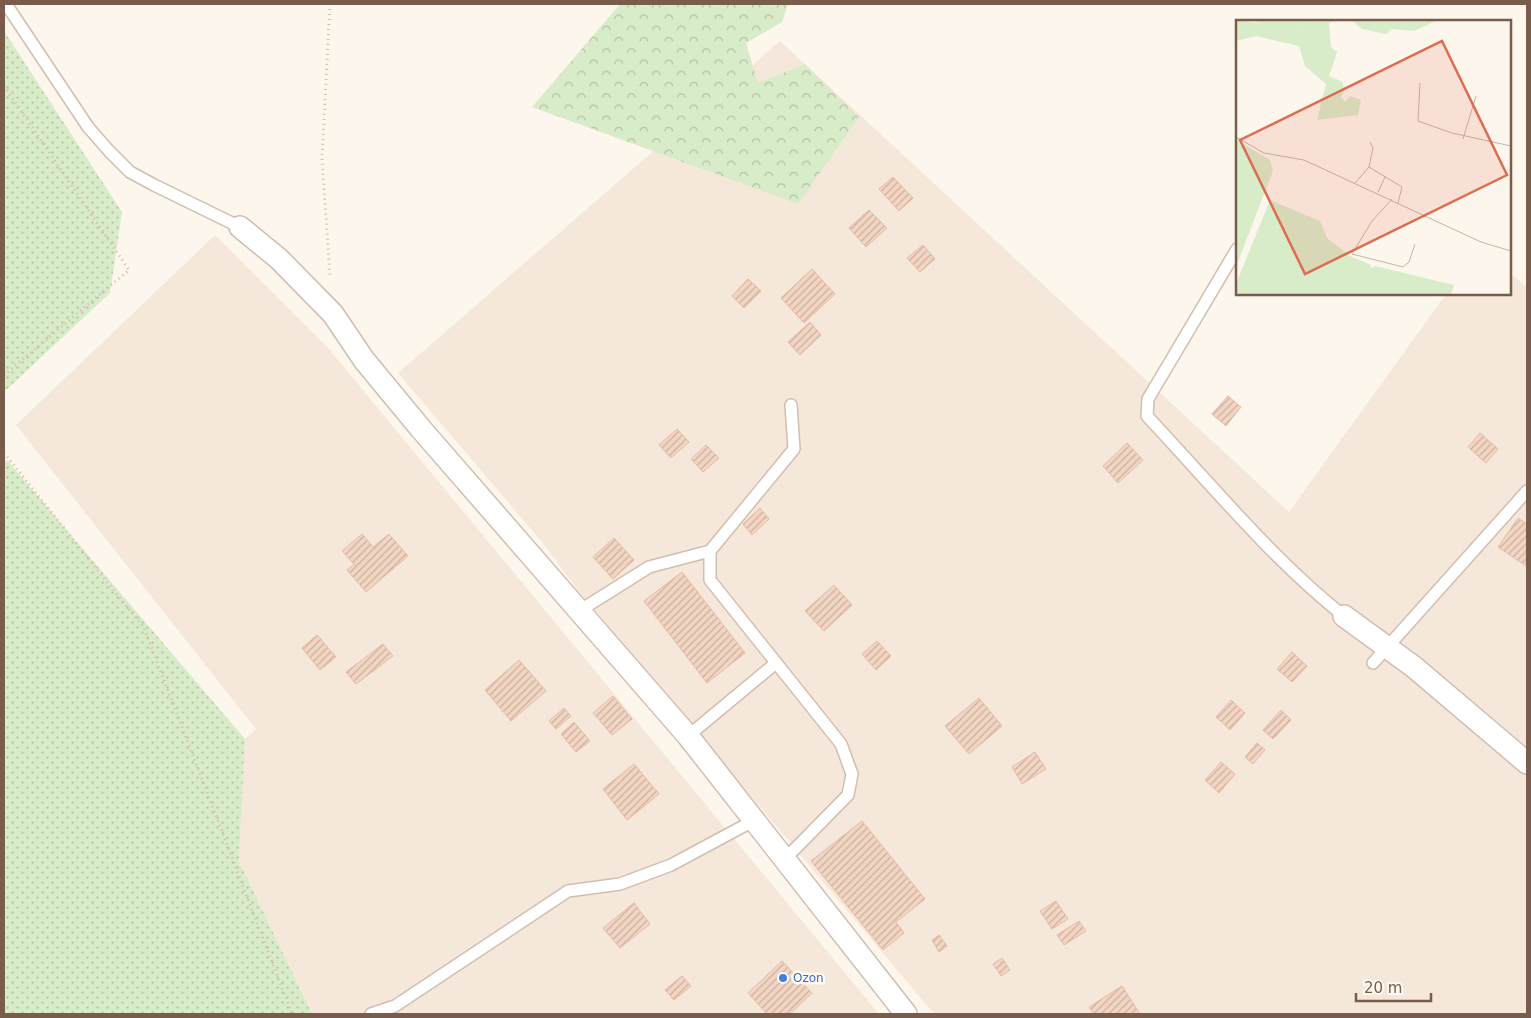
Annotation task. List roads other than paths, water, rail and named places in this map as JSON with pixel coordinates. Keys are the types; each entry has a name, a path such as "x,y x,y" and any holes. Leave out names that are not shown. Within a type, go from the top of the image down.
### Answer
{"street":[{"path":"240,227 279,259 333,314 364,360 688,736 906,1014"},
{"path":"1344,616 1414,667 1527,763"}],"lane":[{"path":"6,4 88,127 109,152 130,172 154,186 240,227"},
{"path":"1236,251 1148,400 1147,416 1254,530 1320,597 1344,616"},
{"path":"579,611 650,568 710,551 794,450 791,405"},
{"path":"1373,663 1527,491"},
{"path":"710,551 710,580 841,744 852,774 848,796 784,860"},
{"path":"688,736 776,663"},
{"path":"371,1014 395,1006 568,891 620,884 671,865 754,821"}],"place":[{"name":"Ozon","path":"783,978"}]}
